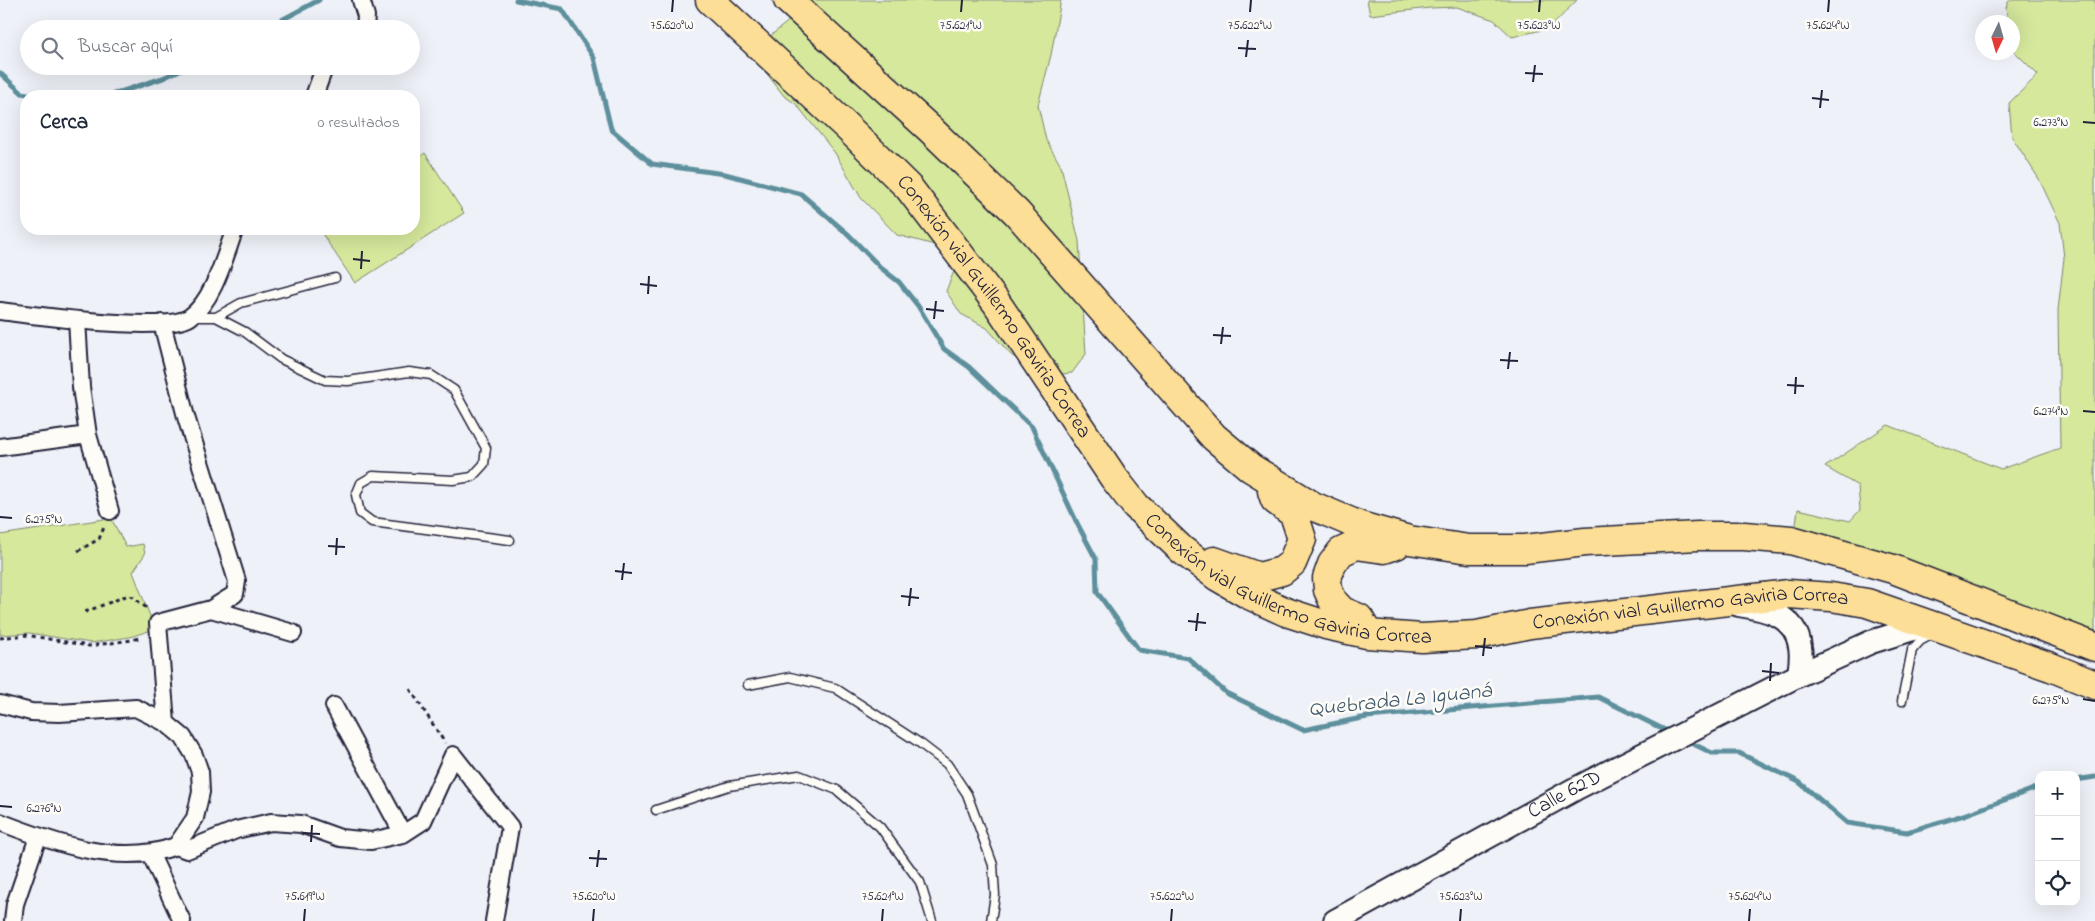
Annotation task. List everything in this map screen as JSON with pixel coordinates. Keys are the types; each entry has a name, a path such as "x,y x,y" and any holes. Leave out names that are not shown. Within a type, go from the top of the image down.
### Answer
{"highway":[{"name":"Conexión vial Guillermo Gaviria Correa","path":"710,0 909,188 996,302 1114,478 1136,506 1182,550 1218,577 1249,595 1286,612 1326,625 1367,634 1422,638 1477,635 1530,624 1716,601 1789,594 1831,597 1866,603 1936,626 2051,667 2095,685"},
{"path":"788,0 931,130 1017,213 1214,437 1269,480 1313,506 1360,526 1409,540 1469,549 1525,549 1585,542 1698,536 1744,536 1791,540 1893,569 2095,647"},
{"path":"1182,550 1259,577 1282,571 1292,563 1302,539 1294,514 1275,500 1269,480"},
{"path":"1367,634 1359,618 1342,611 1333,601 1328,590 1327,578 1332,564 1341,552 1356,545 1384,549 1409,540"}],"main road":[{"path":"1716,601 1766,609 1784,618 1798,635 1801,648 1793,678"},
{"name":"Calle 62D","path":"1335,921 1576,788 1793,678 1871,642 1936,626"}],"street":[{"path":"361,0 366,20"},
{"path":"316,90 322,75"},
{"path":"0,311 77,320 162,323 190,318 207,297 214,284 233,235"},
{"path":"77,320 81,387 88,435 110,511"},
{"path":"162,323 186,417 237,581 234,594 211,609 159,627 166,723"},
{"path":"0,447 88,435"},
{"path":"211,609 293,633"},
{"path":"0,704 32,712 59,713 136,708 166,723 183,737 194,755 200,772 201,792 195,818 176,846"},
{"path":"334,706 403,834"},
{"path":"0,822 38,837 76,847 106,852 150,853 176,846 187,850 236,830 271,822 301,824 340,838 371,842 403,834 422,821 453,755 510,827 494,921"},
{"path":"13,921 15,904 38,837"},
{"path":"150,853 182,921"}],"lane":[{"path":"190,318 216,317 241,303 335,278"},
{"path":"216,317 245,332 280,359 325,380 348,381 409,372 431,375 454,390 486,448 484,464 472,477 453,480 373,476 361,483 356,495 360,513 372,522 510,540"},
{"path":"1902,701 1912,650 1936,626"},
{"path":"748,685 790,676 835,688 921,744 947,764 967,794 993,865 995,895 991,921"},
{"path":"656,810 729,786 799,776 837,790 880,827 920,882 932,921"}],"path":[{"path":"78,551 99,540 110,511"},
{"path":"0,638 26,635 89,646 132,640 159,627 150,611 132,597 126,596 85,612"},
{"path":"410,690 453,755"}],"green space":[{"path":"780,0 1061,0 1051,55 1038,105 1046,140 1061,166 1079,241 1086,354 1072,373 1042,376 1011,355 987,328 961,314 946,291 961,254 897,235 861,198 835,153 796,104 784,96 764,70 763,42 797,14"},
{"path":"1367,0 1577,0 1550,28 1512,37 1494,20 1457,7 1370,15"},
{"path":"2009,0 2095,0 2095,639 1795,532 1798,509 1850,521 1860,510 1858,486 1825,467 1888,425 2001,469 2060,448 2058,310 2064,258 2060,223 2039,179 2012,137 2009,103 2038,75 2020,57 2020,15 2007,15 2006,8"},
{"path":"425,153 464,213 355,283 323,235 420,235 420,157"},
{"path":"111,518 126,547 143,544 145,554 133,572 155,629 130,637 91,643 29,633 0,635 0,535"}],"waterway":[{"name":"Quebrada La Iguaná","path":"282,20 319,0"},
{"name":"Quebrada La Iguaná","path":"516,0 562,9 594,58 611,129 652,164 725,174 801,194 849,235 881,268 899,282 918,306 944,349 969,367 1032,427 1096,559 1097,592 1139,650 1188,658 1226,693 1303,730 1367,717 1598,697 1671,733"},
{"name":"Quebrada La Iguaná","path":"0,73 20,91"},
{"name":"Quebrada La Iguaná","path":"126,90 169,75"},
{"name":"Quebrada La Iguaná","path":"1685,740 1712,753 1739,753 1799,782 1847,823 1907,832 1967,814 2035,788"},
{"name":"Quebrada La Iguaná","path":"2080,779 2095,777"}]}
